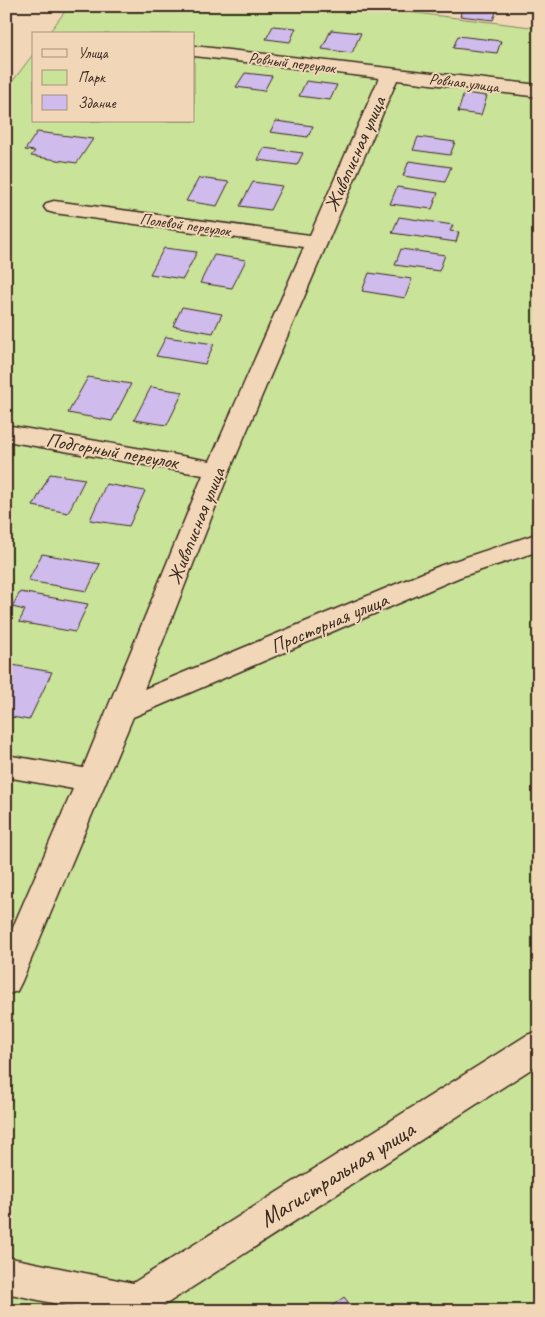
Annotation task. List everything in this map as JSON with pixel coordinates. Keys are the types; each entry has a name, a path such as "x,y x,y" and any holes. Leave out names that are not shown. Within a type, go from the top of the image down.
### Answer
{"street":[{"name":"Ровный переулок","path":"195,52 390,74"},
{"name":"Ровная улица","path":"390,74 539,91"},
{"name":"Живописная улица","path":"6,981 122,710 218,470 390,74"},
{"name":"Полевой переулок","path":"54,207 316,242"},
{"name":"Подгорный переулок","path":"6,432 218,470"},
{"name":"Просторная улица","path":"122,710 451,571 539,542"},
{"path":"6,766 91,781"},
{"name":"Магистральная улица","path":"139,1307 539,1046"},
{"path":"6,1275 139,1307"}],"green space":[{"path":"69,6 358,6 539,28 539,1311 6,1311 6,90 32,56 32,122 195,122 195,32 50,32"}],"building":[{"path":"463,6 497,10 493,20 460,16"},
{"path":"273,26 296,28 290,42 266,39"},
{"path":"331,30 361,33 352,53 322,49"},
{"path":"458,36 501,41 497,53 453,48"},
{"path":"245,73 272,76 264,91 236,87"},
{"path":"306,81 337,85 330,100 299,96"},
{"path":"464,93 487,96 481,115 458,112"},
{"path":"276,121 313,126 308,137 270,132"},
{"path":"37,132 93,139 77,163 31,156 35,151 25,150"},
{"path":"418,137 455,142 450,155 413,150"},
{"path":"264,148 303,153 297,165 258,160"},
{"path":"409,161 451,167 445,182 403,176"},
{"path":"199,178 229,182 217,206 186,201"},
{"path":"253,182 282,186 270,210 240,206"},
{"path":"397,187 438,193 432,209 390,204"},
{"path":"399,217 453,225 450,231 459,232 456,242 392,233"},
{"path":"164,248 197,252 183,279 150,274"},
{"path":"401,249 445,255 439,271 395,265"},
{"path":"214,255 246,260 232,288 200,283"},
{"path":"369,273 412,279 405,298 362,291"},
{"path":"182,307 222,314 213,333 173,326"},
{"path":"166,337 214,344 205,364 156,356"},
{"path":"88,377 131,384 112,421 68,413"},
{"path":"151,387 183,392 167,425 134,420"},
{"path":"50,474 85,479 68,513 33,506"},
{"path":"106,484 145,491 129,526 90,520"},
{"path":"42,554 100,564 87,591 28,581"},
{"path":"20,592 88,604 75,632 19,622 25,610 12,607"},
{"path":"12,665 52,672 29,720 6,716 6,677"},
{"path":"344,1297 355,1311 325,1311"}]}
